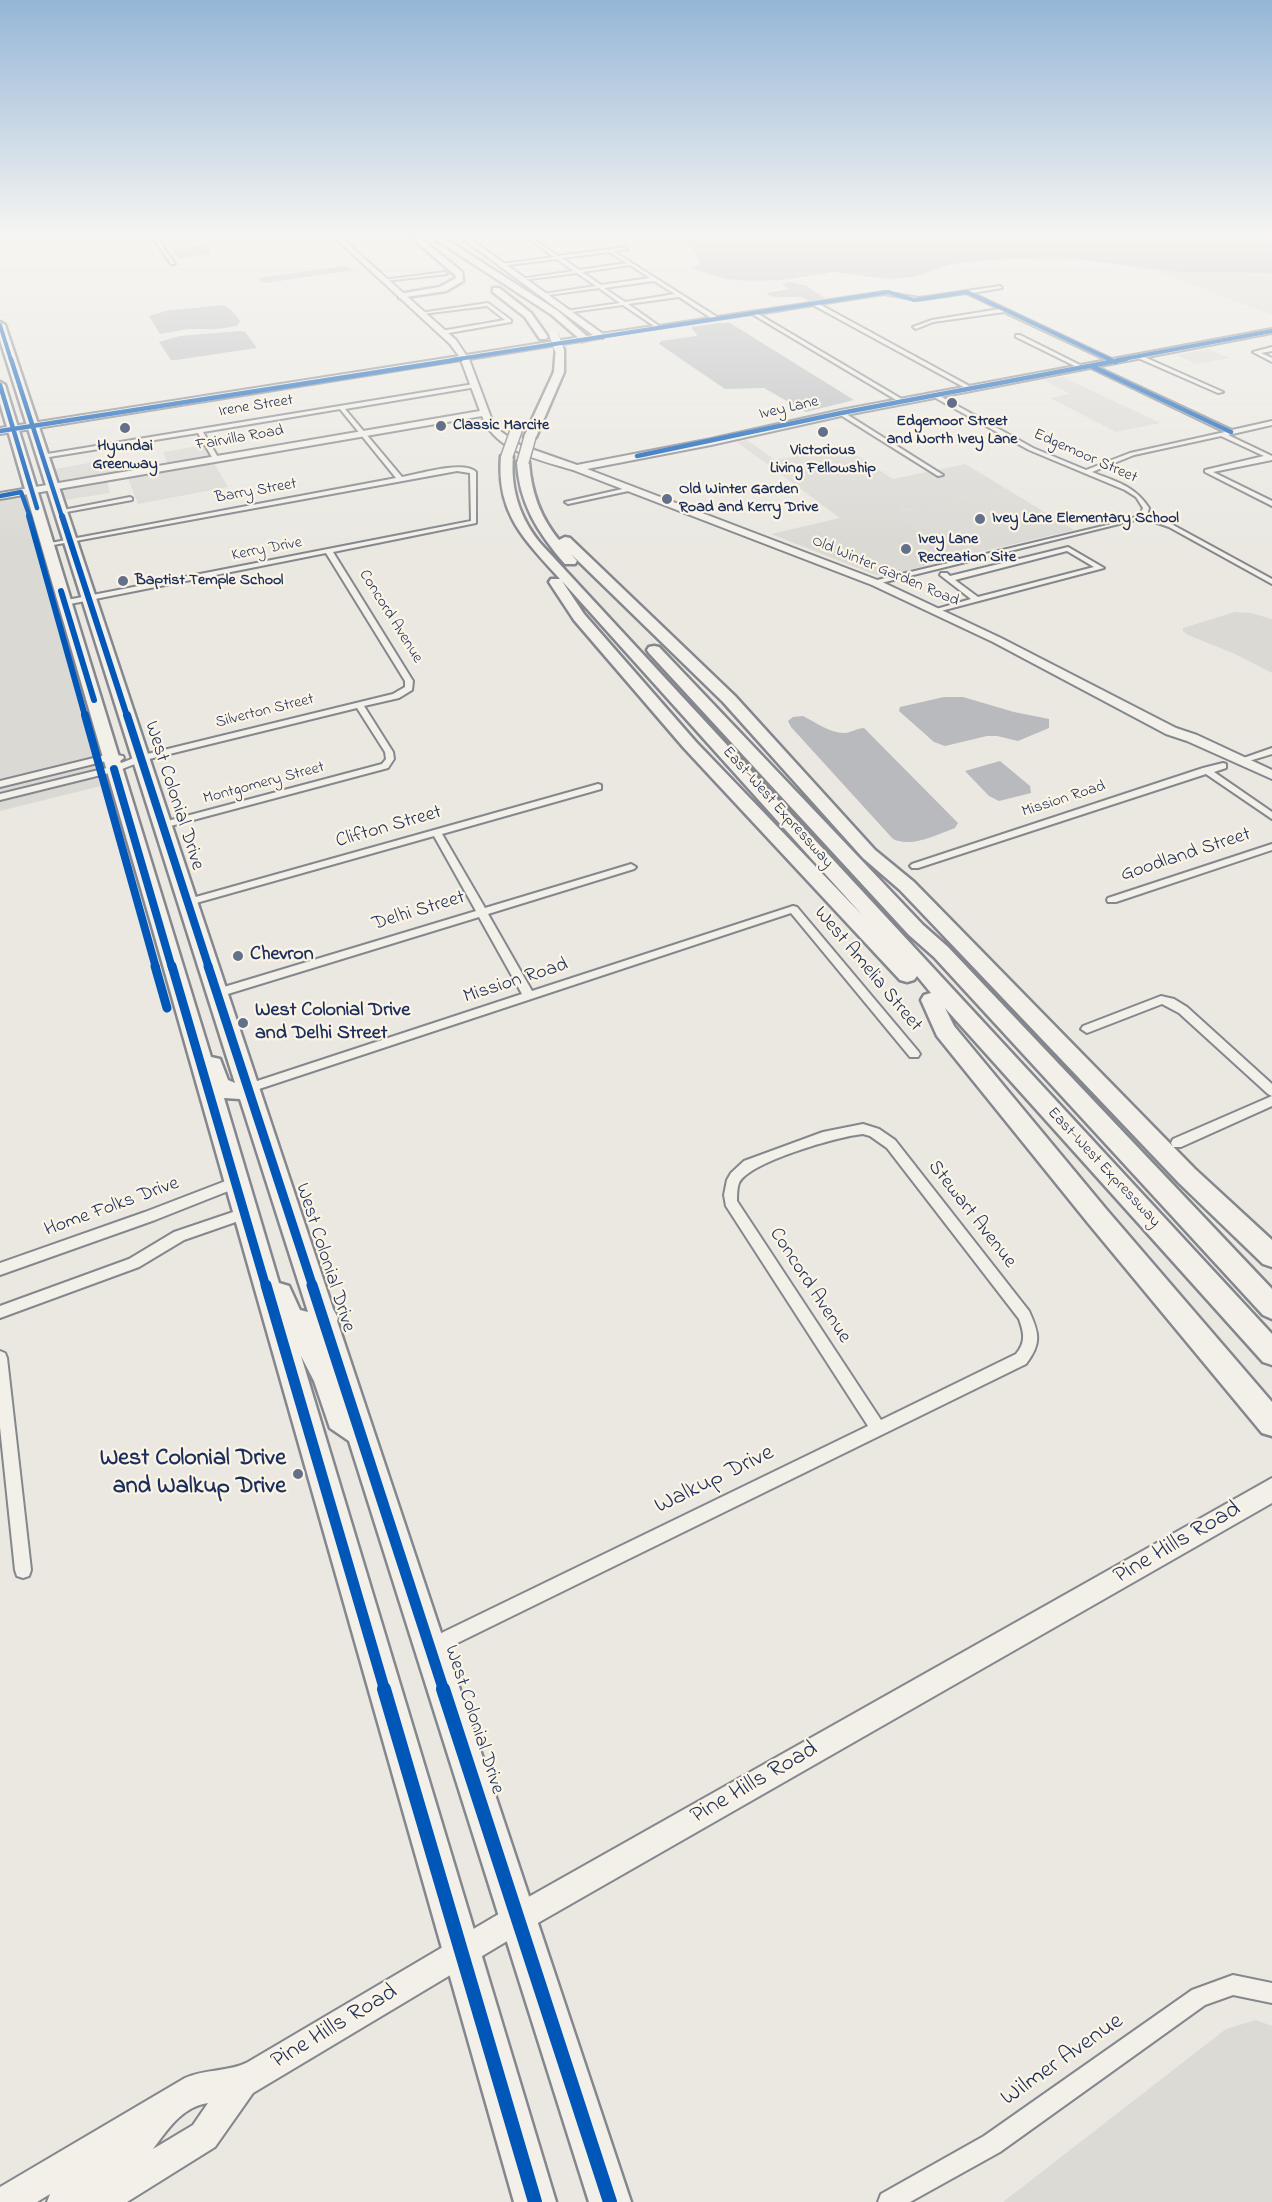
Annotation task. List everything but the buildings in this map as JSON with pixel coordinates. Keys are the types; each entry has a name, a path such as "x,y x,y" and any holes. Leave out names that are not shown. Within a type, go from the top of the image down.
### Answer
{"highway":[{"name":"West Colonial Drive","path":"5,339 325,1318 610,2202"},
{"path":"543,339 547,355"},
{"name":"East-West Expressway","path":"555,339 559,349 559,372 530,437 523,462 526,492 539,524 560,550 916,930 941,952 1272,1307"},
{"path":"0,360 12,360"},
{"path":"0,385 7,430 32,490 535,2202"},
{"name":"East-West Expressway","path":"520,423 507,456 506,483 511,504 536,548 554,564 681,702 1272,1353"},
{"path":"536,516 548,524 729,699 869,854 907,886 1187,1176 1272,1256"},
{"path":"536,548 536,556 579,617 690,745 931,1000 1018,1085 1046,1106"},
{"path":"87,677 114,671"},
{"path":"869,854 875,865 927,925 941,952"},
{"path":"144,868 153,872 164,903 176,905 189,902"},
{"path":"161,923 181,924 191,944 205,951"},
{"path":"931,1000 945,1030 1097,1216 1272,1423"},
{"path":"194,1039 206,1043 216,1077 224,1091 233,1093 249,1088"},
{"path":"258,1256 274,1270 284,1309 296,1324 304,1327 325,1318"},
{"path":"285,1348 299,1342 310,1345 328,1381 340,1419 362,1434"}],"main road":[{"name":"Old Winter Garden Road","path":"449,339 464,357 489,424 503,440 532,454 576,468 876,583 937,610 1172,734 1189,749 1272,786"},
{"path":"7,430 585,339"},
{"name":"Ivey Lane","path":"576,468 842,413 1233,339"},
{"name":"Fairvilla Road","path":"0,496 486,413"},
{"path":"604,479 602,469 614,461"},
{"path":"1172,734 1221,758 1239,761 1272,775"},
{"path":"1223,766 1239,768 1272,780"},
{"name":"Pine Hills Road","path":"6,2202 196,2089 242,2082 519,1918 1272,1490"},
{"name":"Pine Hills Road","path":"96,2202 204,2136 242,2082"},
{"path":"63,2202 68,2194 134,2148 161,2110"}],"street":[{"path":"796,339 903,402"},
{"path":"878,339 971,389"},
{"path":"1024,339 1231,432"},
{"path":"1066,339 1115,362"},
{"path":"1272,349 1256,352 1272,360"},
{"path":"1140,357 1220,392"},
{"name":"Irene Street","path":"43,456 474,386"},
{"path":"1125,393 1142,390"},
{"name":"Edgemoor Street","path":"936,396 1031,449 1138,496 1146,508 1143,516"},
{"path":"340,407 400,479"},
{"path":"1170,413 1185,410"},
{"path":"842,413 940,475"},
{"path":"1086,472 1124,456 1272,423"},
{"path":"199,430 216,459"},
{"path":"1222,434 1271,458"},
{"path":"1271,458 1207,471 1272,504"},
{"name":"Barry Street","path":"48,544 457,469 469,469 473,472 474,522"},
{"path":"568,502 631,489"},
{"path":"61,511 130,499"},
{"path":"876,583 1143,516 1172,526 1272,582"},
{"name":"Kerry Drive","path":"65,603 474,522"},
{"path":"937,610 977,600 1100,568 1068,549 945,577 977,600"},
{"name":"Concord Avenue","path":"329,552 409,681 409,688 396,696"},
{"name":"Silverton Street","path":"112,763 142,758 396,696"},
{"name":"Montgomery Street","path":"164,825 385,766 390,759 389,752 359,705"},
{"path":"1239,761 1272,751"},
{"path":"0,784 112,763"},
{"path":"0,797 112,763"},
{"name":"Mission Road","path":"915,866 1223,766"},
{"path":"1206,770 1272,816"},
{"name":"Clifton Street","path":"189,902 598,787"},
{"path":"437,833 529,996"},
{"name":"Goodland Street","path":"1112,900 1272,847"},
{"name":"Delhi Street","path":"218,993 631,867"},
{"name":"Mission Road","path":"249,1088 793,909"},
{"name":"West Amelia Street","path":"793,909 914,1054"},
{"path":"1087,1029 1154,1002 1166,1001 1184,1010 1272,1091"},
{"path":"1177,1143 1272,1101"},
{"name":"Stewart Avenue","path":"748,1165 840,1132 864,1129 879,1135 891,1144 1024,1315 1032,1334 1031,1347 1021,1359"},
{"name":"Concord Avenue","path":"748,1165 736,1176 730,1186 731,1202 878,1429"},
{"name":"Home Folks Drive","path":"0,1269 150,1216 236,1182"},
{"path":"0,1312 134,1263 179,1236 245,1213"},
{"path":"0,1358 23,1570"},
{"name":"Walkup Drive","path":"431,1647 1021,1359"},
{"name":"Wilmer Avenue","path":"889,2202 992,2144 1199,1997 1233,1984 1272,1993"}],"shaded area":[{"path":"170,339 250,339 257,348 171,360 159,342"},
{"path":"677,339 755,339 854,400 806,412 764,388 725,389 659,344 661,341"},
{"path":"1208,349 1230,358 1197,364 1176,355"},
{"path":"1063,377 1160,423 1116,432 1050,398 1070,394 1044,380"},
{"path":"747,440 775,460 844,447 893,479 965,464 1005,488 946,501 951,505 919,512 913,508 901,510 908,526 954,558 887,576 876,575 771,534 840,518 737,442"},
{"path":"204,445 228,487 138,504 127,476 167,469 168,464 163,452"},
{"path":"111,459 117,475 106,477 110,493 65,500 54,469"},
{"name":"Ivey Lane Elementary School","path":"1005,488 1074,530 954,558 907,526 901,510 950,504 945,501"},
{"path":"22,497 101,786 0,811 0,499"},
{"path":"1235,612 1251,613 1272,619 1272,673 1183,631 1183,628"},
{"path":"944,697 963,697 1014,712 1049,719 1049,728 1018,741 987,736 945,746 934,742 899,711 900,707"},
{"path":"803,716 840,733 864,728 958,823 955,828 916,841 893,839 791,727 788,721 793,717"},
{"path":"1000,761 1030,786 1031,793 999,801 989,796 965,771"},
{"path":"1256,2020 1272,2026 1272,2202 1003,2202 1226,2029"}],"cycle path":[{"path":"4,339 610,2202"},
{"path":"0,431 589,339"},
{"path":"1066,339 1115,362"},
{"path":"637,456 841,413 1231,339"},
{"path":"1091,366 1231,432"},
{"path":"0,385 37,508"},
{"path":"0,496 21,492 24,497 167,1008"},
{"path":"61,591 94,700"},
{"path":"114,769 535,2202"}],"place":[{"name":"Edgemoor Street and North Ivey Lane","path":"952,403"},
{"name":"Classic Marcite","path":"441,426"},
{"name":"Hyundai Greenway","path":"125,428"},
{"name":"Victorious Living Fellowship","path":"823,432"},
{"name":"Old Winter Garden Road and Kerry Drive","path":"667,499"},
{"name":"Ivey Lane Elementary School","path":"980,519"},
{"name":"Ivey Lane Recreation Site","path":"906,549"},
{"name":"Baptist Temple School","path":"123,581"},
{"name":"Chevron","path":"238,956"},
{"name":"West Colonial Drive and Delhi Street","path":"243,1023"},
{"name":"West Colonial Drive and Walkup Drive","path":"298,1474"}]}
